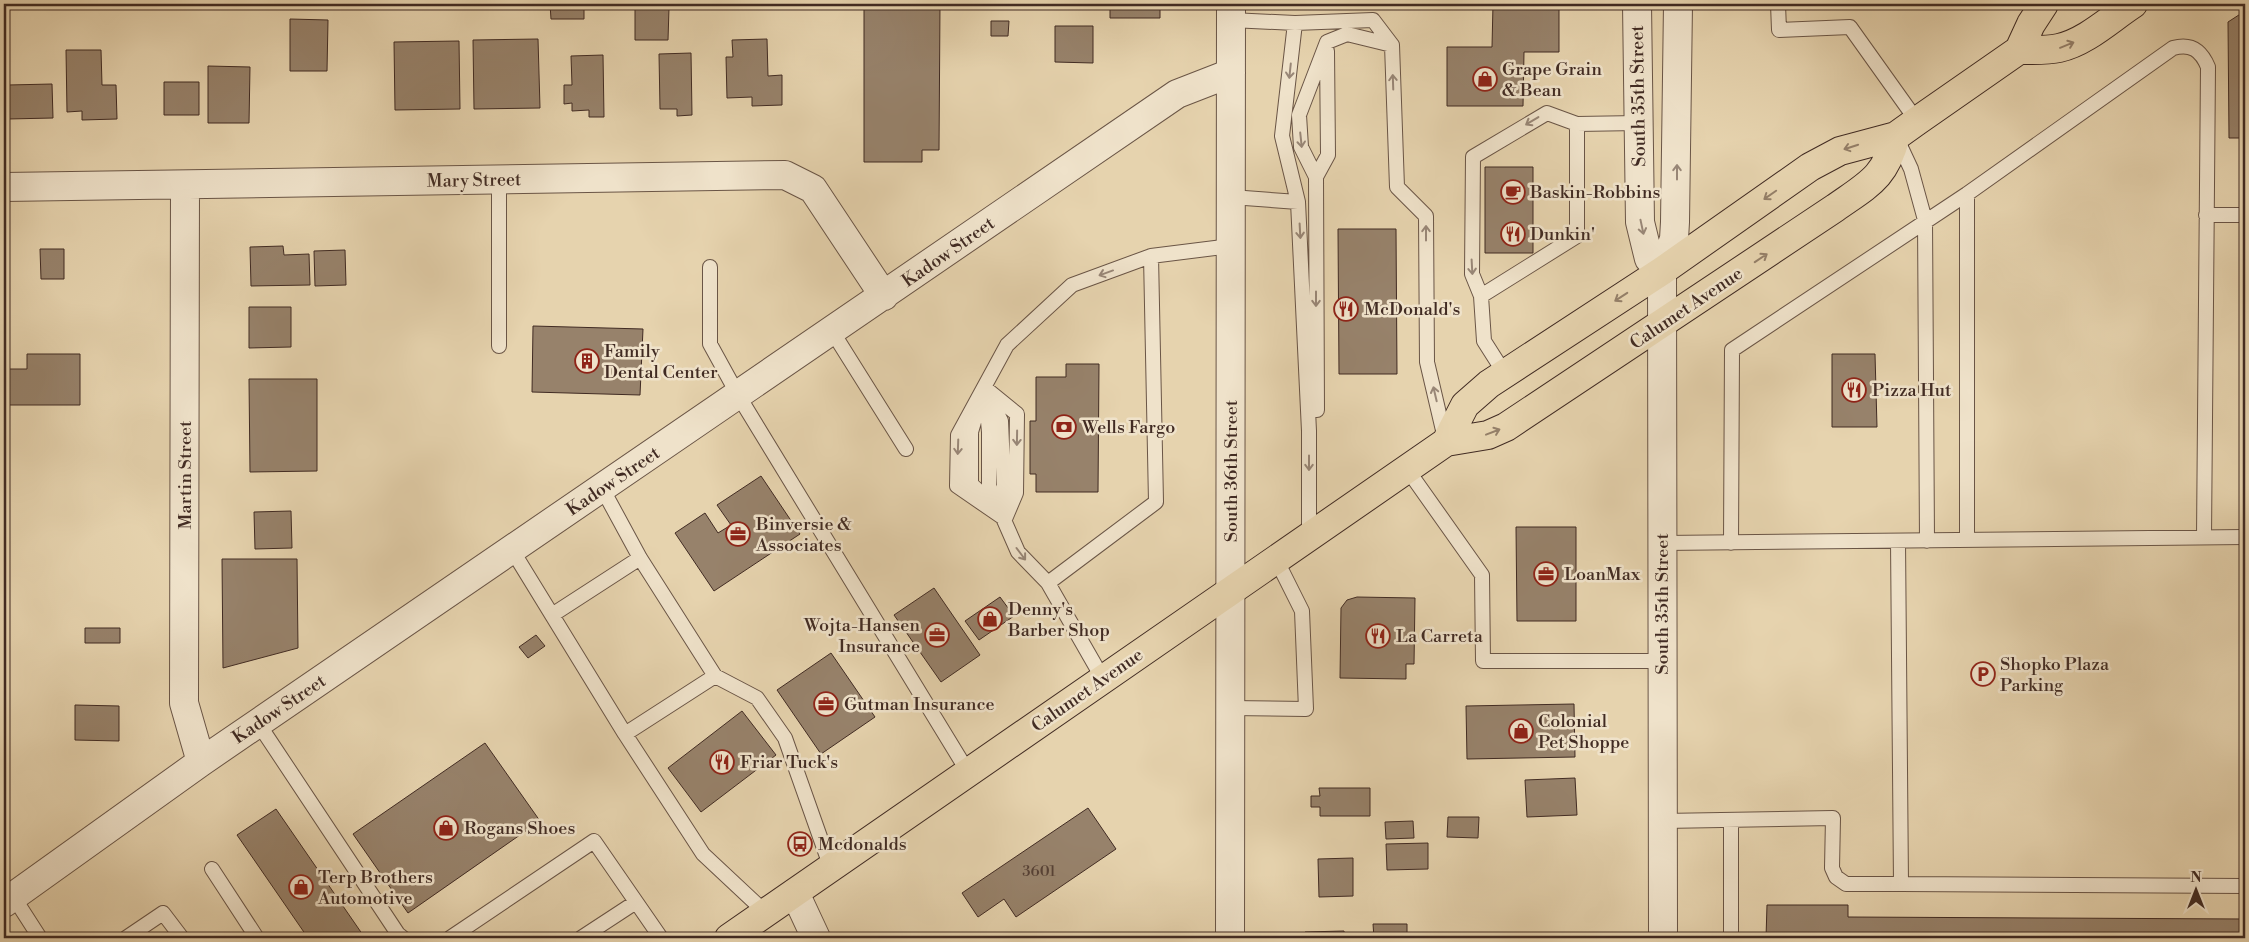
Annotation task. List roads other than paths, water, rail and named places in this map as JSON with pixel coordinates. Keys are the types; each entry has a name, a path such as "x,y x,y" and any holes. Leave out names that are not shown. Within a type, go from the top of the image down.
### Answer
{"main road":[{"path":"2044,4 2031,24 2019,50 2050,50 2067,46 2133,4"},
{"name":"Calumet Avenue","path":"1446,442 1465,405 1480,390 1662,271 1825,158 1906,129 2019,50"},
{"name":"Calumet Avenue","path":"729,938 1191,616 1230,592 1446,442 1478,437 1506,426 1662,324 1869,183 1888,162 1906,129"}],"street":[{"name":"South 35th Street","path":"1637,4 1640,222 1649,259 1662,271"},
{"name":"South 35th Street","path":"1663,938 1662,271 1674,239 1677,183 1678,4"},
{"name":"South 36th Street","path":"1230,938 1231,12"},
{"name":"Kadow Street","path":"8,899 201,762 1177,94 1231,72"},
{"name":"Mary Street","path":"4,187 785,175 813,189 884,296"},
{"name":"Martin Street","path":"185,185 184,703 201,762"},
{"path":"795,893 816,938"}],"lane":[{"path":"1778,4 1779,30 1850,28 1906,129 1911,169 1925,220 1927,541"},
{"path":"1231,12 1295,23 1373,20 1392,45 1397,187 1426,216 1427,362 1446,442"},
{"path":"1295,23 1282,136 1298,202 1309,431 1309,537"},
{"path":"1316,177 1300,147 1299,115 1327,42 1347,34 1392,45"},
{"path":"1309,431 1317,418 1316,177 1328,154 1327,42"},
{"path":"1731,543 1732,350 1925,220 1967,194 2173,48 2184,45 2192,48 2204,57 2208,67 2204,537"},
{"path":"1505,374 1484,341 1481,296 1472,274 1473,157 1547,113 1577,124 1638,123"},
{"path":"1481,296 1578,236 1577,124"},
{"path":"499,180 499,346"},
{"path":"1967,194 1967,540"},
{"path":"1231,197 1298,202"},
{"path":"2206,216 2245,215"},
{"path":"1005,519 957,486 958,435 1007,346 1072,284 1152,256 1231,246"},
{"path":"1048,583 1156,502 1152,256"},
{"path":"710,267 710,344 738,395 968,772"},
{"path":"832,331 906,449"},
{"path":"984,388 989,432 989,486 1018,552 1048,583 1103,679"},
{"path":"984,388 1017,414 1016,493 1005,519"},
{"path":"1407,469 1482,575 1483,661 1662,661"},
{"path":"602,488 640,558 715,676 757,698 785,738 831,868"},
{"path":"1662,543 2245,537"},
{"path":"1898,541 1901,884"},
{"path":"512,550 625,734 703,854 766,913"},
{"path":"552,615 640,558"},
{"path":"1230,708 1306,709 1302,611 1276,559"},
{"path":"625,734 715,676"},
{"path":"258,723 398,934 403,938"},
{"path":"1662,821 1833,818 1832,868 1836,877 1846,884 2245,886"},
{"path":"1731,820 1731,938"},
{"path":"450,938 594,841 661,938"},
{"path":"212,869 257,938"},
{"path":"8,899 40,938"},
{"path":"580,938 636,902"},
{"path":"126,938 163,913 182,938"}],"place":[{"name":"Grape Grain & Bean","path":"1485,79"},
{"name":"Baskin-Robbins","path":"1513,192"},
{"name":"Dunkin'","path":"1513,234"},
{"name":"McDonald's","path":"1346,309"},
{"name":"Family Dental Center","path":"587,361"},
{"name":"Pizza Hut","path":"1854,390"},
{"name":"Wells Fargo","path":"1064,427"},
{"name":"Binversie & Associates","path":"738,534"},
{"name":"LoanMax","path":"1546,574"},
{"name":"Denny's Barber Shop","path":"990,619"},
{"name":"Wojta-Hansen Insurance","path":"937,635"},
{"name":"La Carreta","path":"1378,636"},
{"name":"Shopko Plaza Parking","path":"1983,674"},
{"name":"Gutman Insurance","path":"826,704"},
{"name":"Colonial Pet Shoppe","path":"1521,731"},
{"name":"Friar Tuck's","path":"722,762"},
{"name":"Rogans Shoes","path":"446,828"},
{"name":"Mcdonalds","path":"800,844"},
{"name":"Terp Brothers Automotive","path":"301,887"}]}
